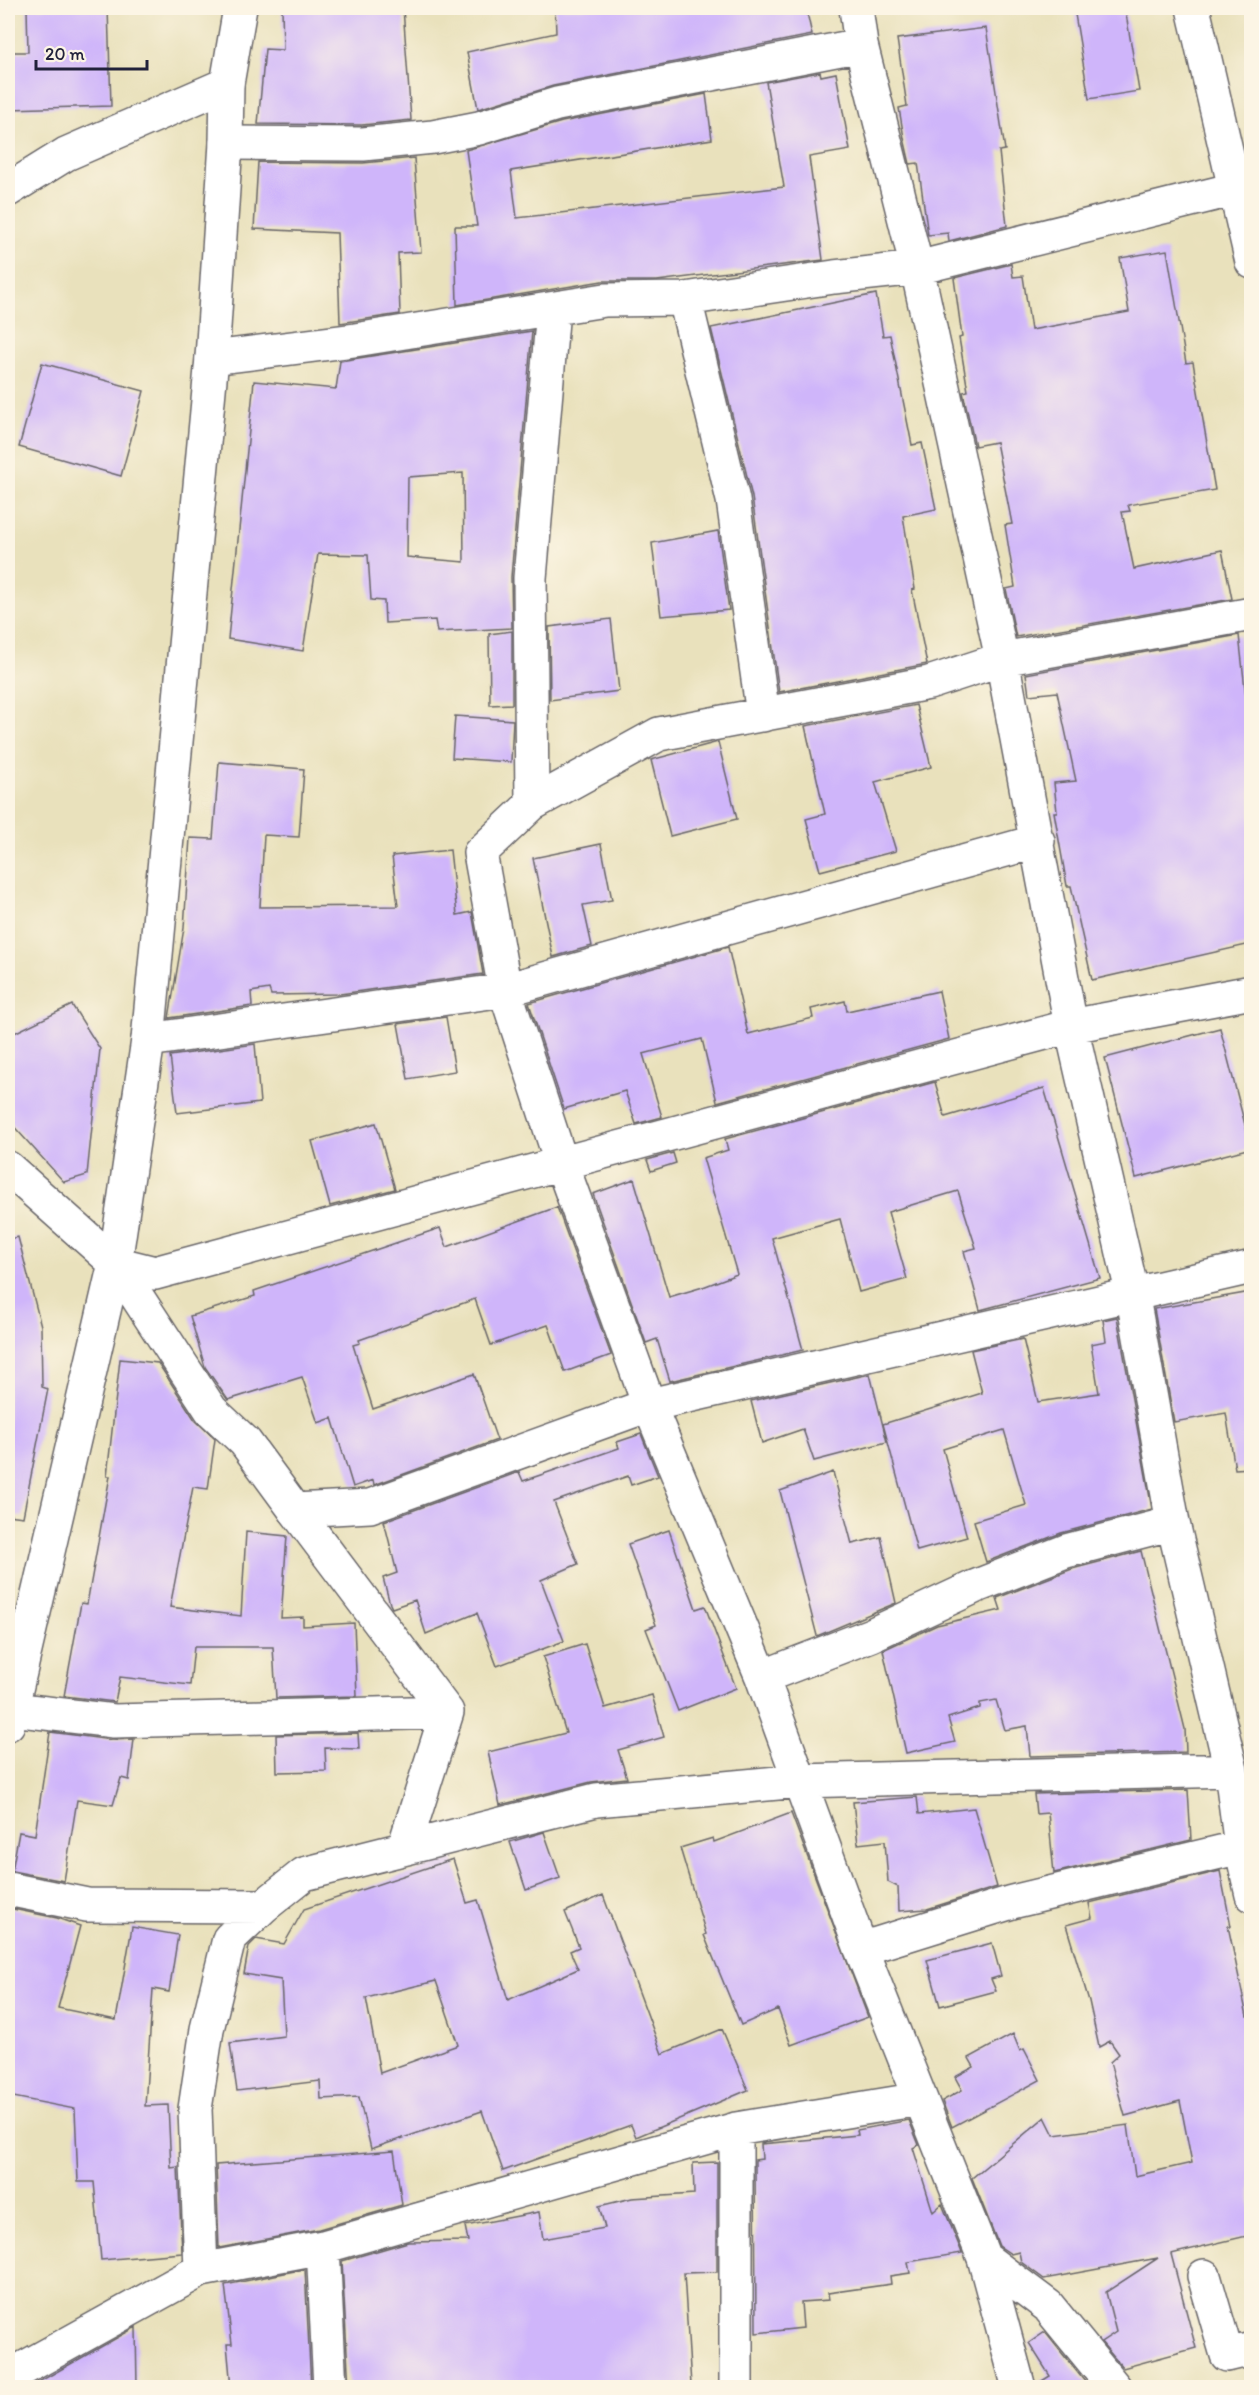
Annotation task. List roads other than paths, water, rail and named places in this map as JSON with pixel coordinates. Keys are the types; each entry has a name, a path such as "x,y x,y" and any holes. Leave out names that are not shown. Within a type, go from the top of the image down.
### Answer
{"street":[{"path":"240,8 226,84 226,143 212,358 148,1040 115,1263 10,1717 114,1721 447,1712"},
{"path":"856,8 861,45 917,268 1002,659 1071,1026 1132,1292 1173,1523 1239,1784 1241,1847 1251,1895"},
{"path":"1193,8 1251,262"},
{"path":"226,143 363,144 433,137 479,128 557,104 861,45"},
{"path":"8,190 66,154 226,84"},
{"path":"212,358 355,340 605,300 685,299 834,277 917,268 1235,189"},
{"path":"685,299 733,500 764,715"},
{"path":"532,804 530,578 553,309"},
{"path":"1019,2388 984,2258 861,1949 762,1677 649,1405 562,1165 505,990 480,853 532,804 659,734 929,683 1002,659 1251,614"},
{"path":"148,1040 505,990 1038,841"},
{"path":"115,1263 155,1273 1071,1026 1251,992"},
{"path":"8,1168 115,1263 211,1410 245,1442 447,1712"},
{"path":"295,1510 370,1506 649,1405 1132,1292 1251,1267"},
{"path":"762,1677 871,1635 974,1587 1066,1551 1173,1523"},
{"path":"404,1848 447,1712"},
{"path":"201,2270 195,2109 207,2029 229,1940 264,1906 304,1874 596,1800 799,1781 1239,1784"},
{"path":"861,1949 1012,1902 1241,1847"},
{"path":"8,1889 87,1905 264,1906"},
{"path":"19,2377 201,2270 323,2247 736,2129 920,2099"},
{"path":"736,2129 736,2388"},
{"path":"323,2247 330,2388"},
{"path":"984,2258 1048,2306 1115,2388"},
{"path":"1204,2276 1227,2355 1251,2349"}]}
